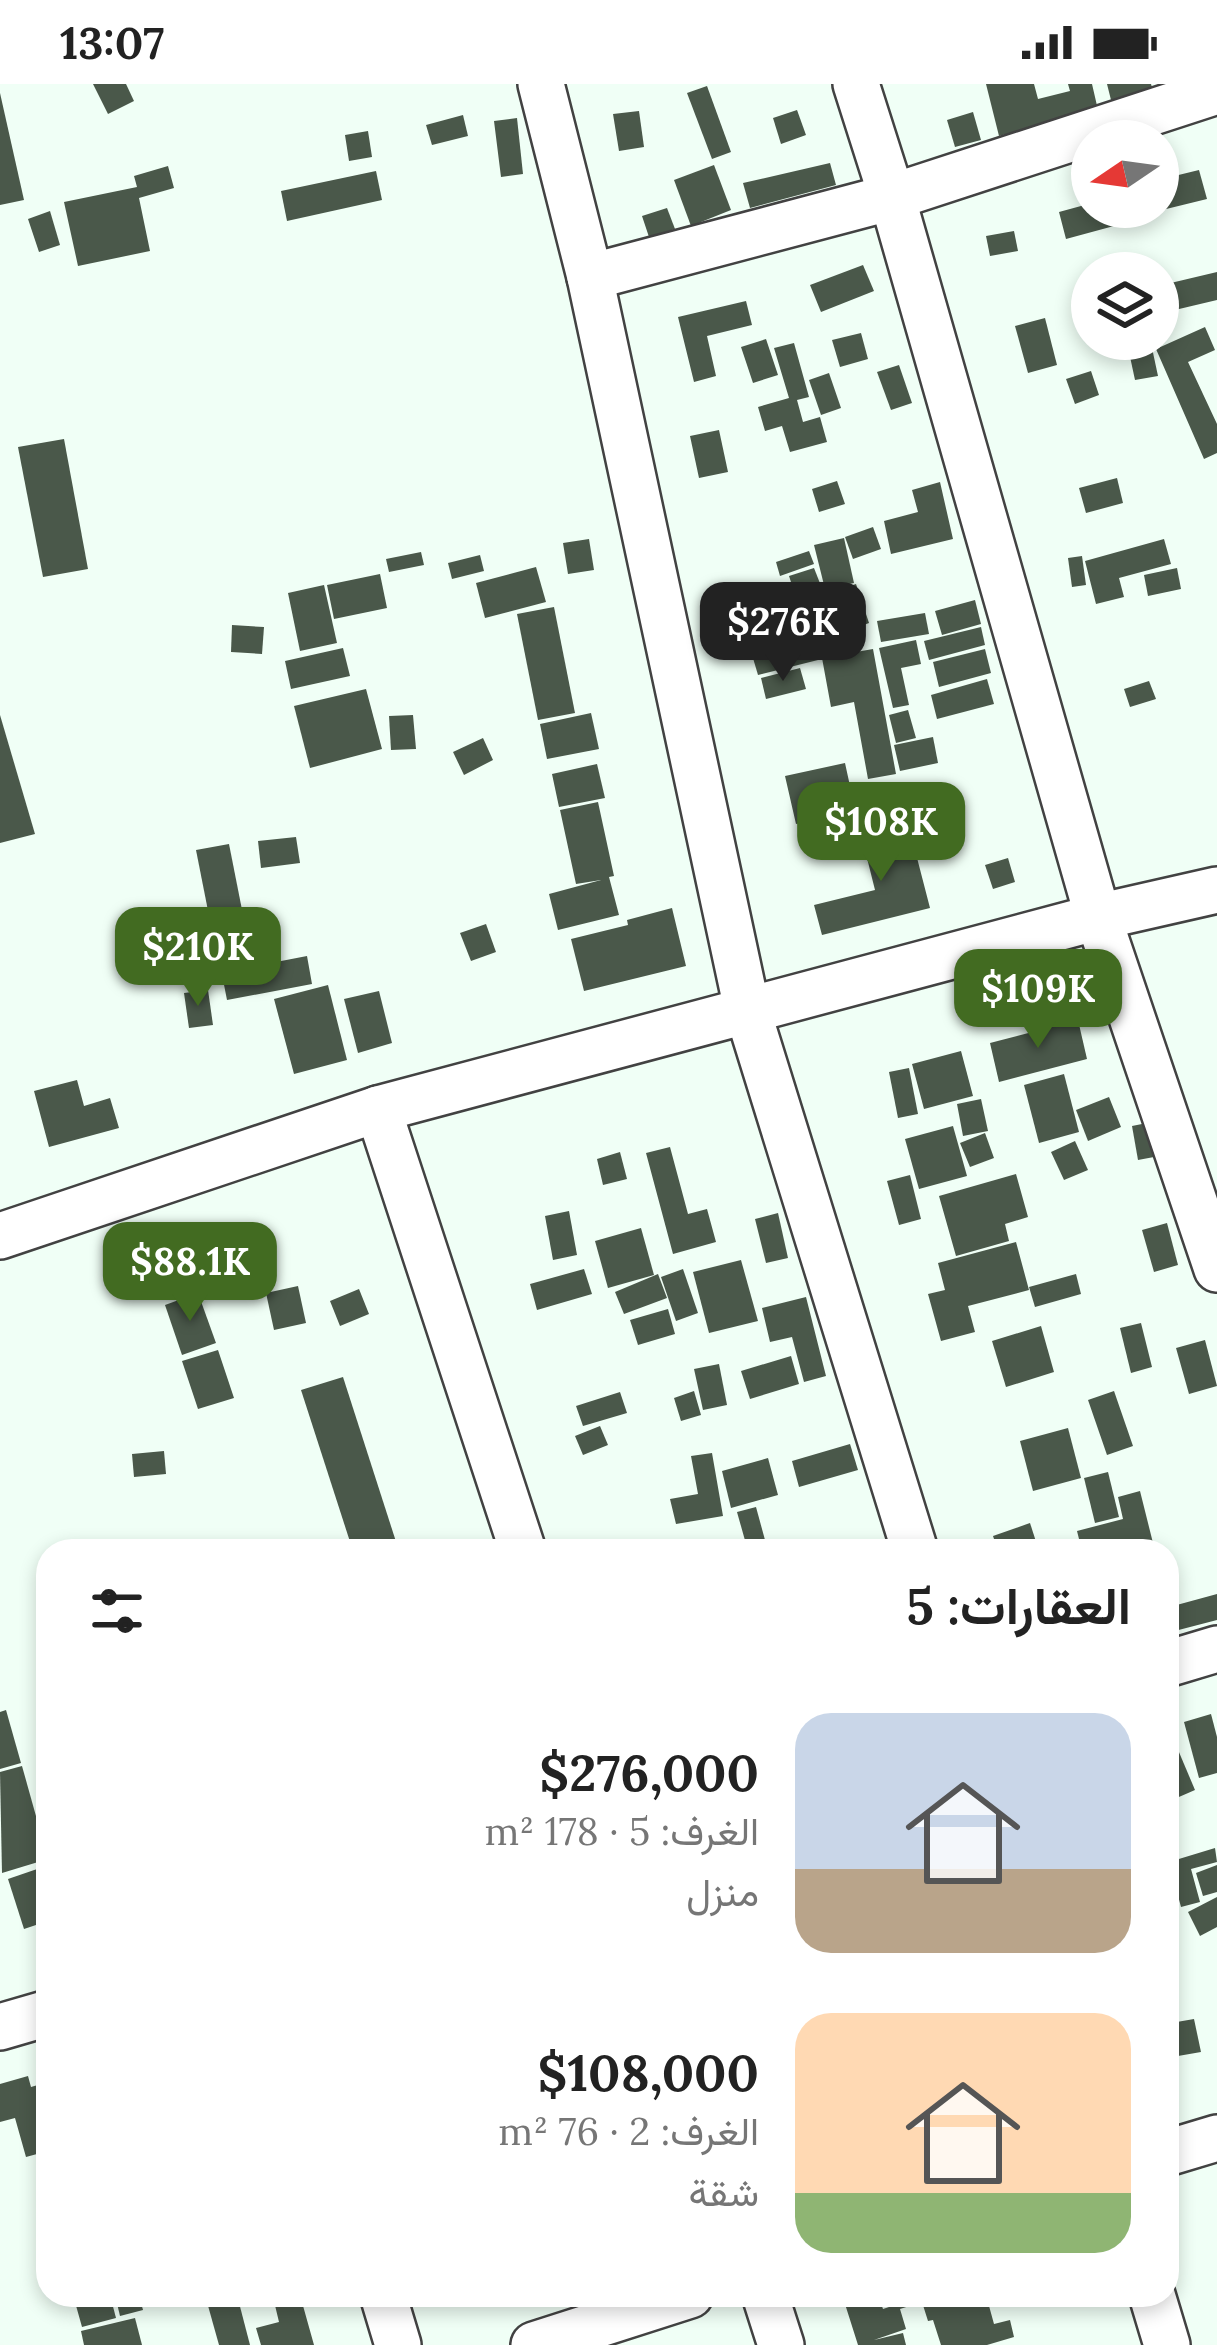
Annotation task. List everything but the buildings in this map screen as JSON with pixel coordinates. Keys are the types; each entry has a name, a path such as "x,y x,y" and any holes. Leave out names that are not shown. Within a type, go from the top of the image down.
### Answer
{"street":[{"path":"541,84 590,277 747,1009 911,1539"},
{"path":"856,84 1097,917 1217,1270"},
{"path":"590,277 892,196 1217,91"},
{"path":"0,1236 378,1109 1097,917 1217,890"},
{"path":"378,1109 520,1539"},
{"path":"1179,1660 1217,1649"},
{"path":"0,2027 36,2016"},
{"path":"1179,2149 1217,2138"},
{"path":"387,2307 398,2345"},
{"path":"534,2345 653,2307"},
{"path":"769,2307 781,2345"},
{"path":"1156,2307 1168,2345"}]}
